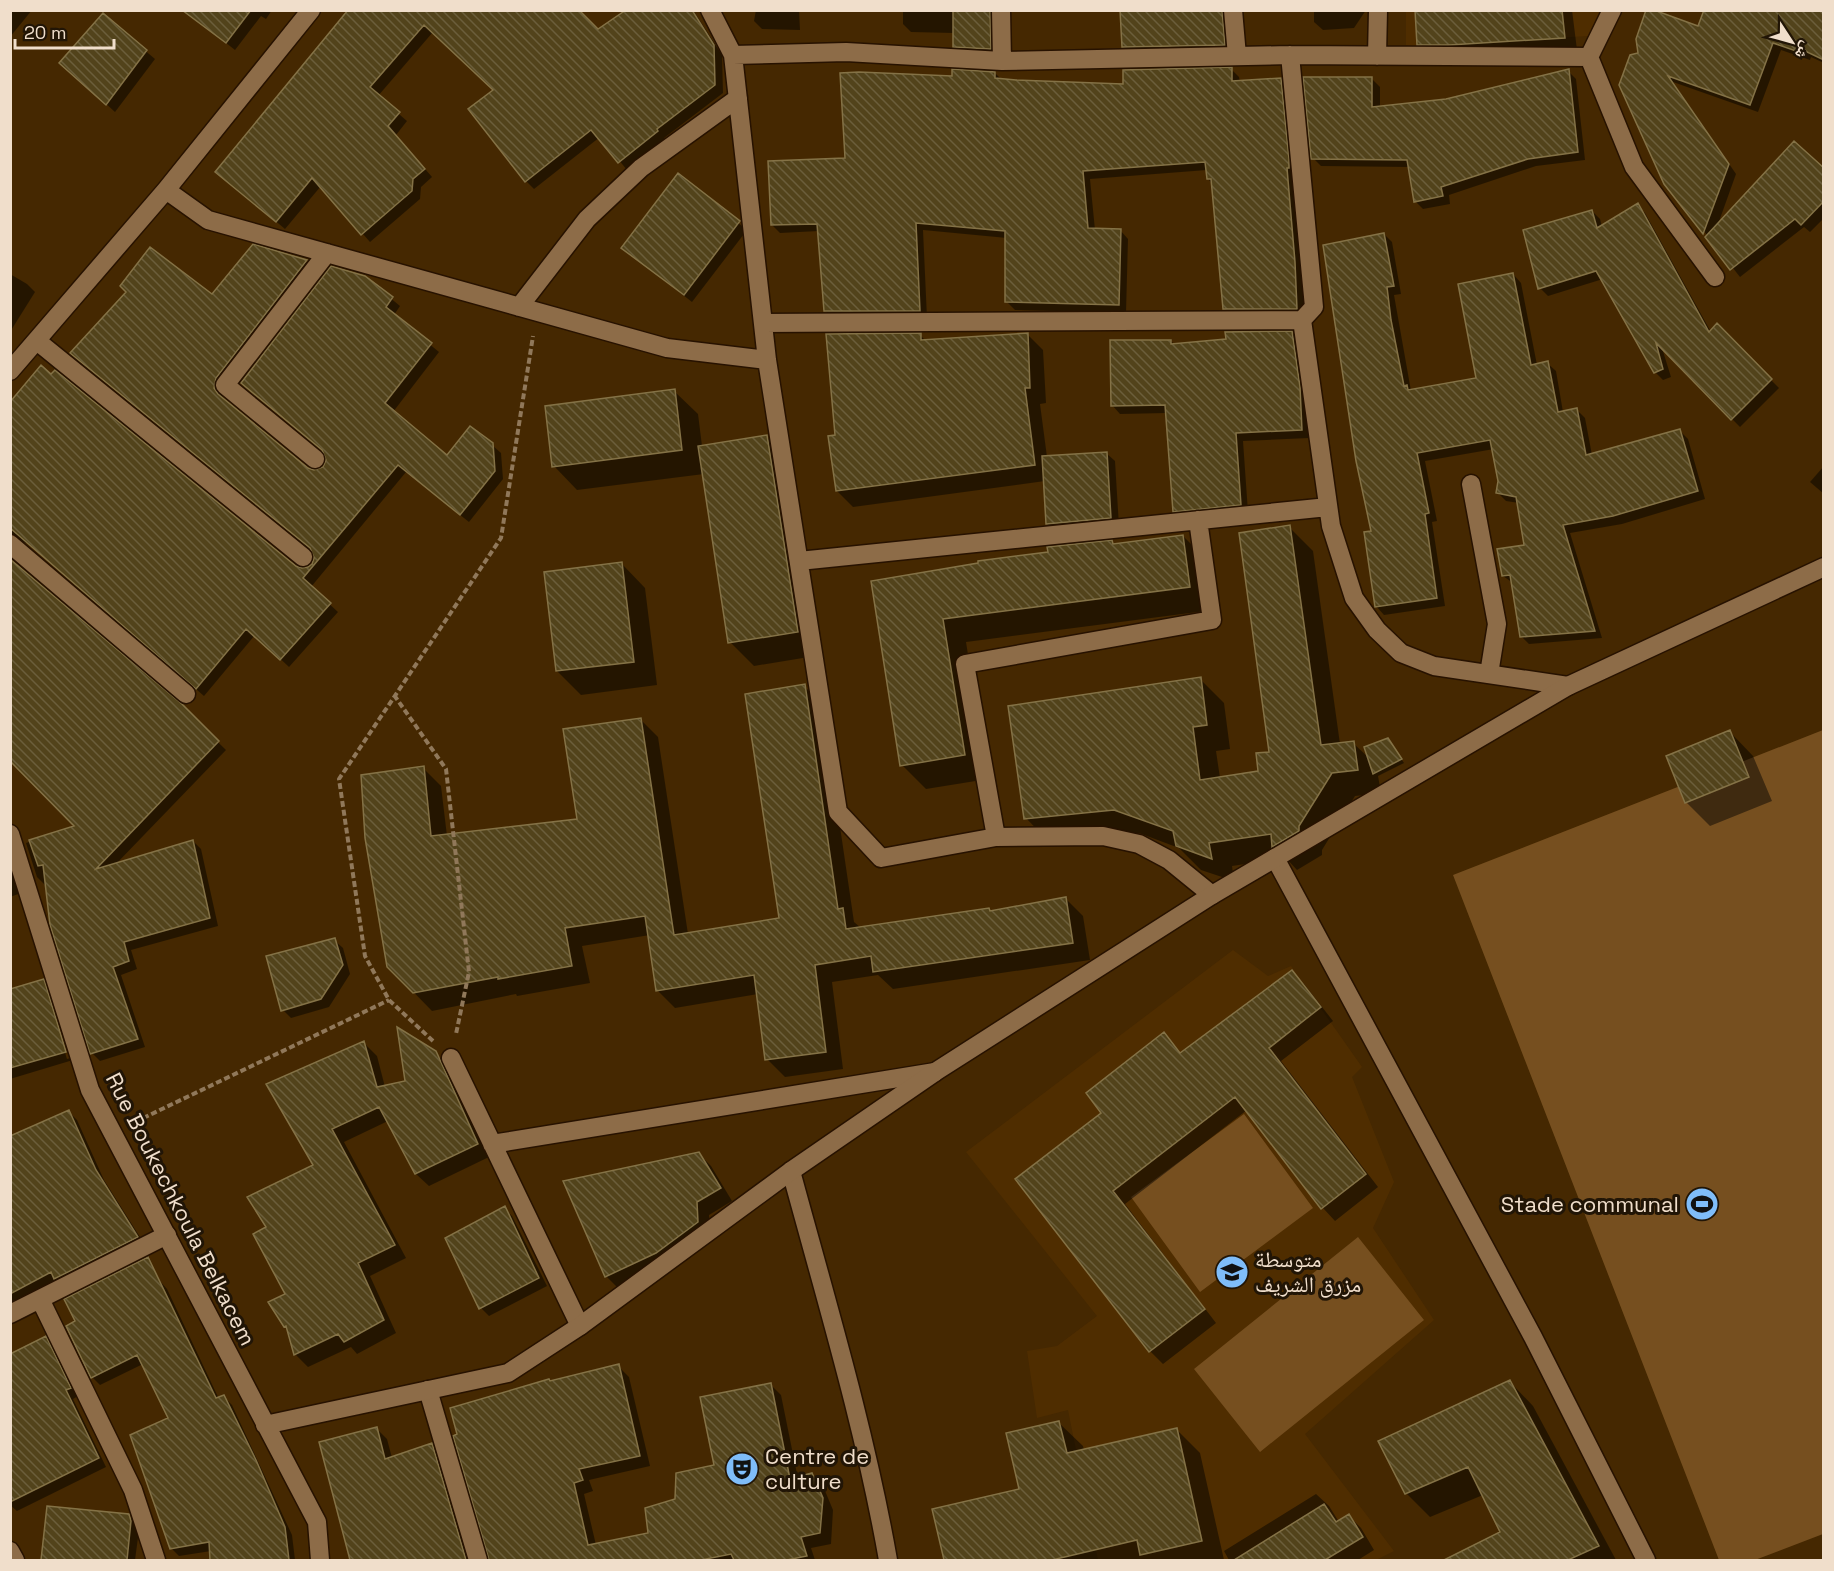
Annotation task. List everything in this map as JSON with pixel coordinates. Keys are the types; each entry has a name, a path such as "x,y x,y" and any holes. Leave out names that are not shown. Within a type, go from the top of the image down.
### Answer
{"street":[{"path":"10,371 166,190 311,10"},
{"path":"710,10 733,55 767,360 838,812 881,858 996,837 1103,836 1139,844 1168,860 1212,895"},
{"path":"1001,10 1002,61"},
{"path":"1233,10 1237,56"},
{"path":"1377,56 1378,10"},
{"path":"1612,10 1589,57 1634,167 1715,277"},
{"path":"733,55 846,52 1002,61 1237,56 1589,57"},
{"path":"763,323 1302,320 1314,307 1290,56"},
{"path":"528,309 587,219 641,168 738,98"},
{"path":"166,190 208,220 667,348 767,360"},
{"path":"315,459 225,385 327,253"},
{"path":"1302,320 1331,526 1354,598 1377,630 1401,653 1434,666 1568,686"},
{"path":"37,341 303,557"},
{"path":"1471,484 1497,624 1489,674"},
{"path":"798,561 1328,507"},
{"path":"996,837 965,664 1212,620 1198,520"},
{"path":"10,544 186,694"},
{"path":"266,1425 508,1373 579,1326 791,1171 935,1072 1212,895 1568,686 1824,567"},
{"name":"Rue Boukechkoula Belkacem","path":"10,834 90,1090 317,1522 320,1560"},
{"path":"1275,858 1533,1337 1646,1560"},
{"path":"451,1058 579,1326"},
{"path":"492,1144 935,1072"},
{"path":"791,1171 856,1410 879,1507 888,1560"},
{"path":"10,1314 167,1235"},
{"path":"40,1299 133,1490 156,1560"},
{"path":"428,1390 478,1560"},
{"path":"10,1551 15,1560"}],"path":[{"path":"451,1058 389,1000 365,956 339,779 501,538 512,462 530,367 528,309"},
{"path":"394,695 446,769 469,972 451,1058"},
{"path":"113,1133 389,1000"}],"shaded area":[{"path":"1406,11 1600,11 1588,36 1417,47 1406,45"},
{"name":"Stade communal","path":"1823,730 1823,1534 1755,1560 1719,1560 1453,875"},
{"name":"متوسطة مزرق الشريف","path":"1233,950 1268,976 1291,966 1362,1067 1352,1077 1394,1182 1373,1228 1434,1320 1305,1434 1394,1551 1376,1560 1098,1560 1068,1410 1037,1418 1027,1351 1057,1346 1097,1316 966,1152"},
{"path":"1244,1114 1313,1208 1200,1292 1131,1197"},
{"path":"1358,1237 1424,1320 1260,1452 1194,1369"}],"building":[{"path":"182,10 251,10 226,43"},
{"path":"348,10 579,10 598,29 626,10 692,10 714,45 715,85 657,129 658,131 618,163 591,130 525,182 468,109 493,90 424,25 370,87 400,112 388,126 425,169 413,179 412,191 361,235 312,178 276,222 215,172"},
{"path":"953,10 990,10 991,49 953,47"},
{"path":"1120,10 1222,10 1225,45 1122,47"},
{"path":"1415,10 1562,10 1565,38 1417,45"},
{"path":"1646,10 1654,10 1698,26 1704,10 1824,10 1824,60 1803,50 1802,53 1773,43 1750,105 1668,76 1729,164 1703,234 1664,184 1619,85 1630,55 1638,53 1636,39"},
{"path":"103,13 147,50 106,105 59,63"},
{"path":"1232,67 1232,81 1281,78 1289,159 1289,168 1287,168 1297,309 1223,309 1211,179 1207,179 1205,162 1083,171 1088,228 1121,229 1119,305 1005,302 1005,231 916,223 920,311 824,311 817,224 771,225 768,161 845,158 840,73 952,76 952,69 995,72 995,78 1016,80 1123,84 1123,70"},
{"path":"1569,69 1578,152 1528,159 1441,187 1443,196 1414,202 1407,160 1311,159 1303,77 1372,77 1372,107 1446,99"},
{"path":"1794,141 1824,168 1824,201 1801,225 1795,219 1730,270 1705,237"},
{"path":"678,173 740,221 684,295 621,248"},
{"path":"1638,203 1709,332 1717,323 1772,379 1731,420 1656,343 1663,369 1654,373 1596,271 1538,289 1523,230 1592,210 1597,228"},
{"path":"1384,233 1394,286 1387,287 1391,320 1404,386 1407,385 1408,390 1476,378 1458,284 1513,273 1531,365 1548,361 1558,412 1577,408 1586,455 1680,429 1698,491 1613,516 1563,525 1595,631 1520,637 1510,575 1502,576 1497,549 1524,545 1516,497 1496,493 1498,481 1490,440 1417,453 1429,513 1425,514 1437,598 1375,607 1364,532 1371,531 1356,461 1323,245"},
{"path":"253,244 307,260 216,378 214,388 218,394 308,468 314,470 323,467 326,460 322,450 241,383 331,266 365,276 393,297 386,307 432,343 385,403 447,455 470,426 493,443 495,471 460,515 398,465 303,578 331,603 280,660 246,629 196,689 10,528 10,402 41,365 51,374 55,370 296,566 308,567 314,558 310,548 70,353 126,292 120,286 150,247 212,294"},
{"path":"1292,331 1300,387 1302,430 1236,433 1241,505 1173,512 1165,405 1111,406 1110,340 1171,340 1171,344 1226,339 1225,332"},
{"path":"921,333 921,340 1028,333 1030,388 1025,388 1035,465 836,491 828,436 835,435 826,334"},
{"path":"675,389 682,450 552,467 545,406"},
{"path":"767,435 798,632 728,643 698,446"},
{"path":"1107,452 1111,518 1046,524 1042,456"},
{"path":"1290,525 1321,745 1354,741 1358,770 1332,773 1299,826 1299,831 1272,847 1271,834 1209,843 1212,859 1176,846 1173,831 1114,810 1024,819 1008,706 1201,677 1207,725 1193,727 1200,780 1258,771 1256,753 1269,752 1239,533"},
{"path":"1183,535 1190,587 943,619 965,755 900,766 871,581 978,563 978,561 1048,552 1047,547 1112,540 1113,544"},
{"path":"10,559 182,704 219,741 96,869 193,840 210,918 124,942 129,961 113,967 138,1039 90,1054 50,925 43,865 38,866 29,840 74,826 10,761"},
{"path":"622,562 634,662 556,671 544,572"},
{"path":"805,684 838,909 843,908 846,929 989,908 990,911 1066,897 1073,943 873,972 871,956 815,965 826,1052 765,1060 754,975 656,991 645,916 565,928 572,966 413,993 387,967 365,838 361,775 424,766 431,836 577,819 563,729 641,718 674,935 779,918 745,694"},
{"path":"1730,730 1749,777 1685,803 1666,756"},
{"path":"1388,738 1402,759 1373,774 1364,747"},
{"path":"335,938 343,965 321,999 281,1011 266,956"},
{"path":"1292,970 1321,1007 1269,1048 1366,1174 1321,1209 1235,1097 1113,1191 1205,1309 1149,1352 1015,1179 1101,1113 1086,1093 1164,1032 1180,1053"},
{"path":"44,979 66,1052 10,1068 10,989"},
{"path":"397,1027 436,1051 478,1144 415,1174 379,1107 332,1129 395,1245 358,1263 384,1320 344,1342 338,1334 294,1355 286,1326 284,1327 268,1302 285,1294 253,1234 266,1227 247,1197 313,1165 266,1084 364,1041 377,1087 405,1081"},
{"path":"69,1110 96,1170 138,1237 54,1279 51,1272 10,1294 10,1136"},
{"path":"699,1152 721,1188 697,1202 698,1222 656,1253 605,1277 563,1181"},
{"path":"505,1206 539,1278 479,1309 445,1238"},
{"path":"148,1257 216,1398 224,1395 256,1460 285,1527 289,1560 210,1560 209,1542 170,1549 130,1435 168,1418 137,1355 91,1378 66,1326 75,1321 64,1299"},
{"path":"46,1336 71,1388 66,1390 99,1458 10,1502 10,1354"},
{"path":"619,1364 640,1456 579,1469 583,1480 574,1483 588,1545 648,1533 645,1508 675,1499 676,1473 714,1465 700,1397 771,1383 790,1479 812,1473 823,1498 820,1533 801,1537 807,1556 787,1560 734,1560 731,1554 701,1560 489,1560 453,1436 457,1434 450,1408 549,1379 550,1381"},
{"path":"1510,1380 1599,1546 1568,1560 1444,1560 1500,1532 1468,1467 1405,1494 1378,1441"},
{"path":"1059,1421 1067,1453 1177,1428 1202,1541 1140,1555 1137,1540 1052,1560 944,1560 932,1509 1019,1489 1006,1433"},
{"path":"377,1427 385,1459 432,1443 466,1560 350,1560 319,1442"},
{"path":"1324,1504 1336,1522 1349,1514 1363,1537 1325,1560 1234,1560"},
{"path":"47,1506 129,1514 131,1521 127,1560 41,1560"}],"place":[{"name":"Stade communal","path":"1702,1204"},
{"name":"متوسطة مزرق الشريف","path":"1232,1272"},
{"name":"Centre de culture","path":"742,1469"}]}
